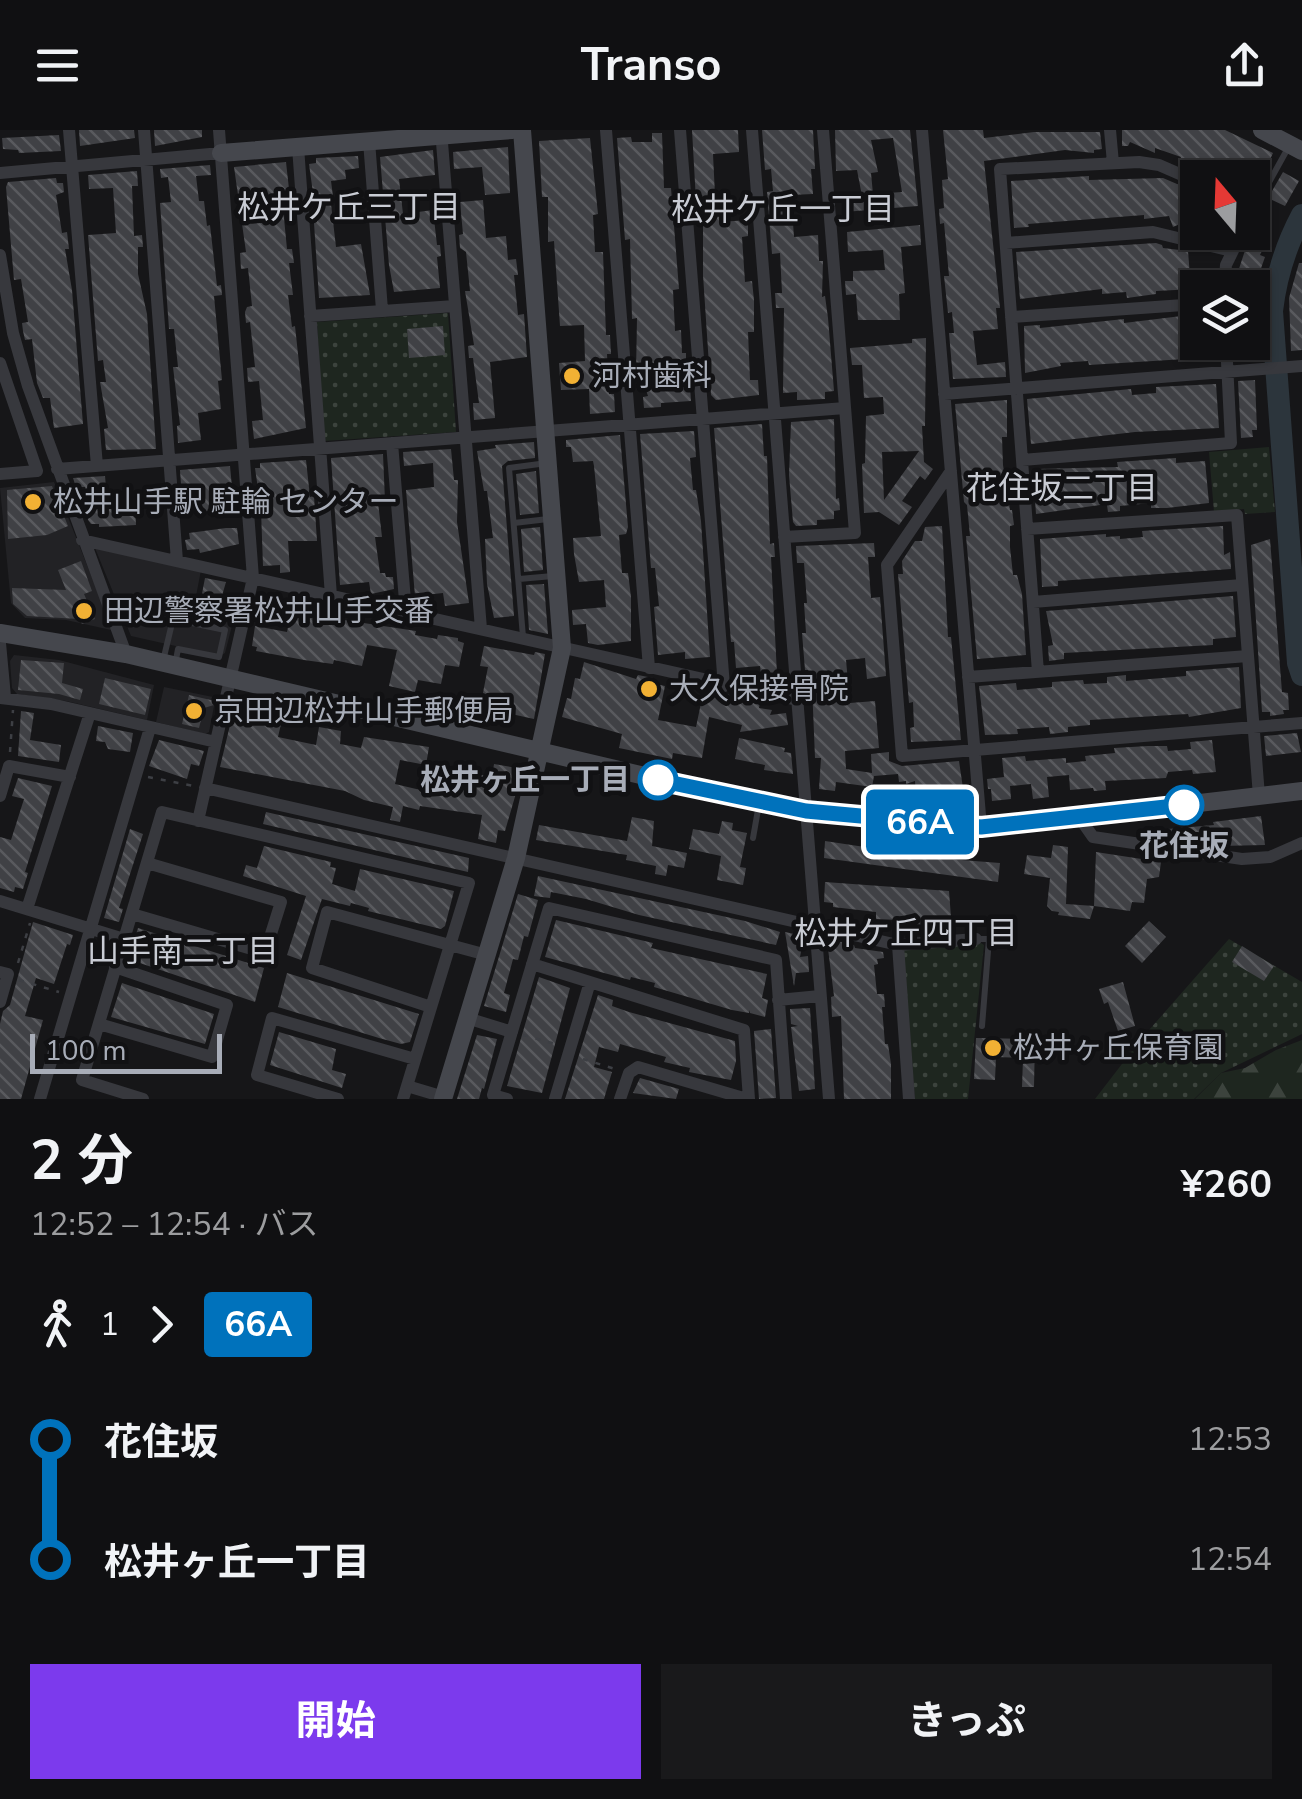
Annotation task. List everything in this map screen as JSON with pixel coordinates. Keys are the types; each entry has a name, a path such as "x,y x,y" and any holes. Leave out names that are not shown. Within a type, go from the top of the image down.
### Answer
{"street":[{"path":"69,130 97,466"},
{"path":"144,130 177,561"},
{"path":"198,821 252,578 219,130"},
{"path":"0,173 512,130"},
{"path":"143,1099 82,1080 162,812 469,883 405,1092 444,1098 516,858 562,648 522,130"},
{"path":"606,130 649,668"},
{"path":"680,130 724,686"},
{"path":"752,130 828,1099"},
{"path":"784,537 855,533 824,130"},
{"path":"922,130 981,827"},
{"path":"1110,130 1112,162"},
{"path":"1262,130 1296,148"},
{"path":"441,133 480,629"},
{"path":"369,141 382,310"},
{"path":"298,147 331,596"},
{"path":"1038,672 1000,169 1112,162 1159,165 1180,174"},
{"path":"1006,243 1153,232 1232,252 1226,270"},
{"path":"0,255 18,350 82,540 126,654"},
{"path":"1011,317 1180,305"},
{"path":"310,316 455,306"},
{"path":"1022,460 1231,443 1230,360"},
{"path":"0,364 36,471 0,474"},
{"path":"944,394 1302,366"},
{"path":"57,469 845,408"},
{"path":"392,443 406,613"},
{"path":"951,472 888,566 902,756 1298,723"},
{"path":"1027,529 1237,515 1260,796"},
{"path":"82,540 797,700"},
{"path":"1032,602 1242,585"},
{"path":"0,633 126,654 806,811 981,827 1302,790"},
{"path":"0,643 6,698 216,742"},
{"path":"968,678 1248,656"},
{"path":"30,910 90,713"},
{"path":"40,1099 150,728"},
{"path":"0,796 9,766 70,776"},
{"path":"205,788 898,945 976,939"},
{"path":"1079,818 1093,837 1220,858 1270,857 1302,844"},
{"path":"132,914 265,953 281,902 147,862"},
{"path":"0,901 124,939"},
{"path":"507,1099 492,1095 550,908 776,960 786,1099"},
{"path":"432,1007 312,968 328,912 487,955"},
{"path":"898,945 909,1099"},
{"path":"532,964 744,1030 748,1099 638,1067 629,1074 620,1099"},
{"path":"98,1024 212,1057 227,1005 116,967"},
{"path":"0,1002 4,973"},
{"path":"554,1099 590,982"},
{"path":"778,1000 820,996"},
{"path":"338,1099 257,1075 272,1018 415,1059"},
{"path":"468,1018 512,1032"}],"lane":[{"path":"1270,186 1296,148"},
{"path":"523,640 509,468 548,463"},
{"path":"514,523 552,518"},
{"path":"520,579 557,576"},
{"path":"173,619 225,630 219,657 178,649 169,664 173,619"},
{"path":"753,838 759,803"},
{"path":"976,939 989,939 982,1026"}],"path":[{"path":"6,698 9,766"},
{"path":"136,775 205,788"},
{"path":"4,973 18,965 30,910"},
{"path":"4,973 70,996"},
{"path":"512,1032 629,1074"}],"shaded area":[{"path":"54,482 111,630 66,620 25,618 11,603 0,488"},
{"path":"95,548 201,570 193,612 233,622 225,653 220,656 131,636"},
{"path":"14,655 59,660 154,685 147,720 17,694 12,688 10,661"},
{"path":"164,687 213,697 209,732 156,722"}],"green space":[{"path":"448,313 456,432 324,441 317,322"},
{"path":"1269,447 1275,512 1214,512 1209,452"},
{"path":"1229,939 1302,982 1302,1034 1221,1073 1194,1099 1095,1099 1142,1038"},
{"path":"984,945 968,1099 915,1099 902,952"},
{"path":"1302,1040 1302,1099 1195,1099 1221,1073 1245,1068"}],"building":[{"path":"79,130 134,130 135,138 80,146"},
{"path":"154,130 202,130 202,137 155,146"},
{"path":"692,130 738,130 739,152 713,154 716,216 720,222 748,220 748,236 742,237 745,282 752,281 754,300 754,332 748,332 750,380 758,380 759,395 716,400 711,395 703,275 703,201 696,201"},
{"path":"762,130 813,130 813,194 791,195 794,237 818,235 819,261 823,261 822,297 825,296 828,318 834,391 825,392 825,399 797,400 797,392 783,393 784,308 776,308 775,293 782,293 780,253 772,254 767,192 773,191 771,169 765,170"},
{"path":"835,130 910,130 918,206 844,212 843,197 862,196 857,170 836,171","holes":["893,138 902,192 873,194 871,173 878,172 871,140"]},
{"path":"943,130 983,130 984,138 1034,132 1100,132 1102,149 1094,153 1065,150 984,161 1000,308 996,308 998,329 973,331 977,365 1005,362 1006,377 953,379 949,333 954,333 952,312 948,313 944,276 949,276 939,209 944,208 942,180 948,179"},
{"path":"1122,130 1225,130 1273,153 1270,160 1180,160 1181,157 1155,148 1155,153 1130,142 1122,146"},
{"path":"652,133 662,133 664,188 671,188 679,289 673,290 675,331 681,330 691,401 644,408 643,397 648,396 640,372 636,373 637,318 632,319 630,239 625,240 617,138 652,142"},
{"path":"59,135 61,151 19,153 3,149 2,138"},
{"path":"590,138 598,214 593,215 595,252 603,252 606,335 610,335 611,354 607,354 609,394 614,394 615,412 590,414 589,389 561,390 559,363 585,361 584,325 560,326 554,241 548,242 548,197 542,197 539,141"},
{"path":"508,147 510,193 485,195 482,167 454,169 453,152"},
{"path":"433,150 435,175 399,179 403,214 433,210 441,256 437,257 440,288 394,292 380,157"},
{"path":"358,156 359,168 345,170 346,179 331,181 331,204 336,247 361,244 370,295 319,298 314,223 317,222 309,164 316,163 316,158"},
{"path":"286,162 291,207 283,208 287,249 292,249 294,263 289,263 293,295 288,295 306,428 254,439 252,421 263,420 259,381 248,382 247,368 255,367 250,322 246,323 245,312 252,306 248,268 241,269 240,253 246,252 234,167"},
{"path":"210,165 211,175 196,176 199,201 204,201 207,226 210,225 217,286 221,285 222,295 214,296 221,409 198,413 201,440 178,443 180,425 173,367 178,367 174,329 169,329 160,203 171,202 168,177 161,178 160,169"},
{"path":"137,171 138,186 132,186 134,236 142,235 138,274 147,314 156,449 106,450 104,429 108,428 100,382 106,382 103,360 98,361 88,235 116,233 113,188 89,189 88,175"},
{"path":"1283,172 1299,181 1285,206 1270,199"},
{"path":"1089,176 1089,180 1163,178 1180,185 1180,224 1173,227 1169,216 1144,219 1144,215 1014,228 1011,181"},
{"path":"56,178 57,183 63,183 64,192 56,195 62,233 67,232 69,249 65,249 83,424 54,428 50,398 43,398 37,383 32,339 25,340 23,331 22,323 28,322 21,279 14,280 6,187 8,182"},
{"path":"483,200 486,238 506,236 508,260 516,259 518,315 524,314 527,357 490,362 495,418 474,420 473,403 479,403 473,358 469,358 468,346 474,345 465,291 470,291 466,252 460,248 460,202"},
{"path":"920,225 921,245 901,247 905,293 899,294 900,320 858,320 856,294 846,295 845,281 853,281 853,271 885,270 883,250 848,252 847,232"},
{"path":"1156,243 1163,248 1188,251 1190,270 1180,270 1180,290 1156,294 1127,298 1126,292 1102,294 1102,289 1020,299 1016,252"},
{"path":"1245,250 1262,250 1260,255 1265,257 1260,270 1239,270"},
{"path":"1299,263 1302,350 1291,351 1289,298"},
{"path":"1180,316 1180,359 1060,363 1061,366 1025,373 1024,326 1040,328 1124,319 1124,323"},
{"path":"443,326 445,355 409,358 407,329"},
{"path":"926,338 922,426 924,462 933,469 925,480 920,476 902,501 912,507 899,525 879,512 864,513 862,464 866,416 884,414 883,397 864,398 862,365 852,365 850,348 912,343 912,339","holes":["919,451 884,500 882,452"]},
{"path":"1255,380 1257,430 1252,430 1253,437 1241,438 1238,381"},
{"path":"1216,384 1219,428 1135,432 1031,444 1027,399 1131,389 1132,395 1156,393 1156,387"},
{"path":"1007,400 1003,465 1014,525 1010,526 1010,547 1013,575 1017,575 1022,594 1026,655 977,659 966,536 970,536 955,404"},
{"path":"834,419 836,499 839,498 840,510 834,511 834,519 796,526 789,475 791,422"},
{"path":"762,424 770,544 774,543 775,557 771,557 777,674 761,675 760,666 736,668 731,642 714,428"},
{"path":"694,431 696,457 690,458 701,521 710,657 685,659 685,652 658,655 654,607 659,606 655,568 651,568 640,434"},
{"path":"620,435 628,527 626,534 619,535 622,573 628,573 631,597 631,641 598,645 588,643 586,624 573,625 572,610 606,607 604,580 579,582 574,554 573,538 601,536 594,466 593,461 573,462 566,440"},
{"path":"534,442 535,458 508,461 502,466 514,616 494,618 487,584 485,539 493,538 477,451 496,448 495,445"},
{"path":"451,449 454,480 458,480 457,522 469,603 445,606 443,593 415,596 406,490 434,487 433,463 404,466 403,452"},
{"path":"383,454 385,501 378,502 382,537 375,537 380,573 393,577 394,589 371,594 369,582 340,585 331,458"},
{"path":"1176,458 1176,463 1205,461 1209,503 1151,508 1151,503 1120,506 1120,511 1108,512 1107,505 1100,505 1036,514 1033,472 1037,469 1118,467 1117,462"},
{"path":"306,460 310,497 314,496 317,541 288,541 290,572 280,573 280,565 263,566 255,468 260,468 260,463"},
{"path":"230,466 234,508 183,514 180,470"},
{"path":"536,471 539,513 520,515 516,474"},
{"path":"105,476 108,509 135,507 136,525 99,527 88,520 85,487 76,487 73,478"},
{"name":"松井山手駅 駐輪 センター","path":"52,486 68,526 47,535 8,539 7,490"},
{"path":"942,526 948,637 961,740 911,742 913,702 909,703 898,574 903,574 902,561 915,541 922,541 925,527"},
{"path":"1223,526 1224,555 1230,552 1231,569 1058,581 1058,586 1042,587 1040,539 1106,534 1120,539 1143,537 1142,531"},
{"path":"540,527 543,570 524,572 521,529"},
{"path":"237,528 239,544 200,553 199,549 187,550 185,540 190,539 189,533"},
{"path":"1270,539 1282,692 1288,693 1289,710 1270,716 1270,712 1262,712 1251,545"},
{"path":"874,543 875,557 868,557 871,598 880,597 886,676 867,679 865,658 846,660 850,703 875,701 879,748 845,751 846,769 872,773 871,754 889,752 889,761 902,766 959,761 964,795 945,796 945,787 926,789 926,795 916,796 915,781 899,782 898,774 874,776 872,787 836,782 835,791 819,789 821,758 815,758 812,685 805,670 802,633 806,633 807,603 804,563 797,563 796,546"},
{"path":"81,561 92,591 84,594 95,619 82,624 79,619 27,616 13,604 12,588 66,590 58,570"},
{"path":"205,578 226,582 217,613 199,609"},
{"path":"544,584 548,634 529,630 526,585"},
{"path":"1233,596 1236,637 1213,639 1213,645 1064,653 1064,659 1049,661 1048,646 1053,645 1046,611"},
{"path":"308,601 320,604 319,611 345,615 344,620 416,631 415,635 437,639 438,635 458,638 464,643 459,667 445,665 441,684 418,680 415,692 389,686 397,650 367,645 362,666 256,651 257,647 252,646 255,626 287,632 293,602 308,605"},
{"path":"484,646 545,654 534,719 503,712 505,706 482,698 488,667 480,666"},
{"path":"21,660 64,663 62,683 83,689 80,700 18,690"},
{"path":"584,662 636,679 638,675 653,678 652,683 665,686 658,720 696,727 704,689 760,702 759,708 772,710 770,715 786,713 788,725 740,732 742,725 709,717 702,758 673,753 672,759 619,748 622,734 562,717"},
{"path":"1239,667 1241,708 1189,717 1188,714 1090,720 1090,725 1050,734 1049,727 1017,729 1018,734 985,735 979,686 1016,683 1017,690 1052,687 1052,682 1107,683 1107,677 1126,675 1126,681"},
{"path":"105,678 151,689 145,715 99,704"},
{"path":"189,695 215,701 204,708 199,728 182,724"},
{"path":"235,704 260,709 258,720 281,724 278,737 316,745 319,727 341,731 340,744 361,748 364,737 429,747 426,765 400,760 395,784 429,792 435,765 492,777 494,764 523,769 505,831 498,830 496,843 478,839 482,815 420,806 419,810 403,806 400,822 390,820 393,807 345,791 220,767"},
{"path":"21,711 34,713 30,740 61,745 59,762 18,756"},
{"path":"98,726 133,733 130,752 108,749 105,742 96,741"},
{"path":"1297,733 1301,752 1266,756 1264,736"},
{"path":"739,738 785,748 784,752 791,753 793,774 764,770 765,765 735,759"},
{"path":"159,740 204,751 199,766 191,764 187,779 149,766"},
{"path":"1212,740 1216,772 1193,774 1192,770 1168,772 1166,778 1105,781 1106,790 1094,791 1070,790 1069,775 1047,777 1049,797 1033,799 1031,784 1010,786 1011,799 992,801 988,789 987,779 1004,777 1002,758 1066,758 1066,763 1086,761 1085,756 1115,753 1114,748 1167,746 1168,751 1191,749 1190,742"},
{"path":"18,778 52,786 23,889 15,887 14,892 0,888 0,837 11,840 24,799 12,796"},
{"path":"266,812 469,858 468,872 263,824"},
{"path":"1261,816 1265,845 1220,846 1158,836 1156,830 1214,825 1213,822"},
{"path":"632,817 654,821 652,846 687,853 684,868 668,865 666,876 655,874 656,866 626,860 627,855 536,840 539,825 627,841"},
{"path":"722,821 733,823 732,830 747,833 740,867 746,868 743,885 717,880 721,856 689,849 693,829 719,834"},
{"path":"130,829 143,834 119,908 123,909 119,922 104,918"},
{"path":"825,841 878,849 890,848 890,844 922,846 923,857 1000,863 998,882 824,858"},
{"path":"1053,845 1068,847 1066,904 1094,906 1090,919 1052,911 1047,906 1050,878 1024,874 1027,855 1051,858"},
{"path":"264,846 331,862 330,867 336,868 332,884 355,891 360,869 454,891 445,926 441,929 351,903 350,906 322,899 301,960 287,955 306,896 243,876 246,865 257,868"},
{"path":"1096,852 1161,862 1159,877 1147,879 1144,903 1132,902 1130,911 1094,906"},
{"path":"538,876 780,932 776,945 639,915 586,899 551,892 550,898 534,896"},
{"path":"825,882 949,891 951,917 933,918 934,928 898,928 899,920 876,919 876,912 833,907 833,903 824,902"},
{"path":"518,894 538,900 528,937 524,936 518,960 513,959 504,993 510,995 506,1012 484,1006"},
{"path":"556,920 653,943 651,948 767,974 762,998 768,1000 765,1017 654,987 655,983 545,957"},
{"path":"1149,921 1166,937 1142,963 1125,946"},
{"path":"33,922 73,935 54,984 36,978 25,1016 43,1020 21,1099 0,1099 0,1024 3,1011 10,1005"},
{"path":"138,928 264,968 255,1002 128,959"},
{"path":"785,932 804,936 800,957 808,956 809,972 796,973 794,986"},
{"path":"827,941 883,952 884,958 877,959 878,964 874,965 877,994 884,994 891,1099 844,1099 841,1016 832,1017 834,996"},
{"path":"1242,946 1274,966 1264,981 1232,962"},
{"path":"287,973 419,1014 410,1042 401,1044 278,1007"},
{"path":"539,977 570,988 542,1093 507,1086"},
{"path":"1123,982 1135,1026 1118,1031 1099,989"},
{"path":"122,983 214,1014 205,1044 111,1017"},
{"path":"598,995 629,1012 735,1041 736,1061 731,1080 689,1072 690,1068 664,1062 666,1057 620,1044 618,1052 599,1047 594,1067 612,1072 604,1099 565,1099"},
{"path":"810,1008 815,1089 799,1091 791,1027 798,1026 791,1024 790,1009"},
{"path":"771,1029 776,1098 759,1099 754,1031"},
{"path":"279,1032 336,1049 332,1070 346,1074 342,1088 270,1065"},
{"path":"477,1035 497,1039 484,1089 479,1099 457,1099"},
{"path":"976,1038 1035,1039 1034,1087 1022,1087 1023,1058 996,1057 995,1080 974,1079"},
{"path":"640,1078 679,1089 676,1099 633,1093"}],"waterway":[{"path":"1302,215 1282,262 1272,311 1298,663 1302,675"}],"bus line":[{"name":"66A","path":"658,780 806,811 981,827 1184,805"}],"place":[{"name":"河村歯科","path":"572,376"},
{"name":"松井山手駅 駐輪 センター","path":"33,502"},
{"name":"田辺警察署松井山手交番","path":"84,611"},
{"name":"大久保接骨院","path":"649,689"},
{"name":"京田辺松井山手郵便局","path":"194,711"},
{"name":"松井ヶ丘一丁目","path":"658,780"},
{"name":"花住坂","path":"1184,805"},
{"name":"松井ヶ丘保育園","path":"993,1048"}],"district":[{"name":"松井ケ丘三丁目","path":"349,207"},
{"name":"松井ケ丘一丁目","path":"783,209"},
{"name":"花住坂二丁目","path":"1062,488"},
{"name":"松井ケ丘四丁目","path":"906,933"},
{"name":"山手南二丁目","path":"183,951"}]}
